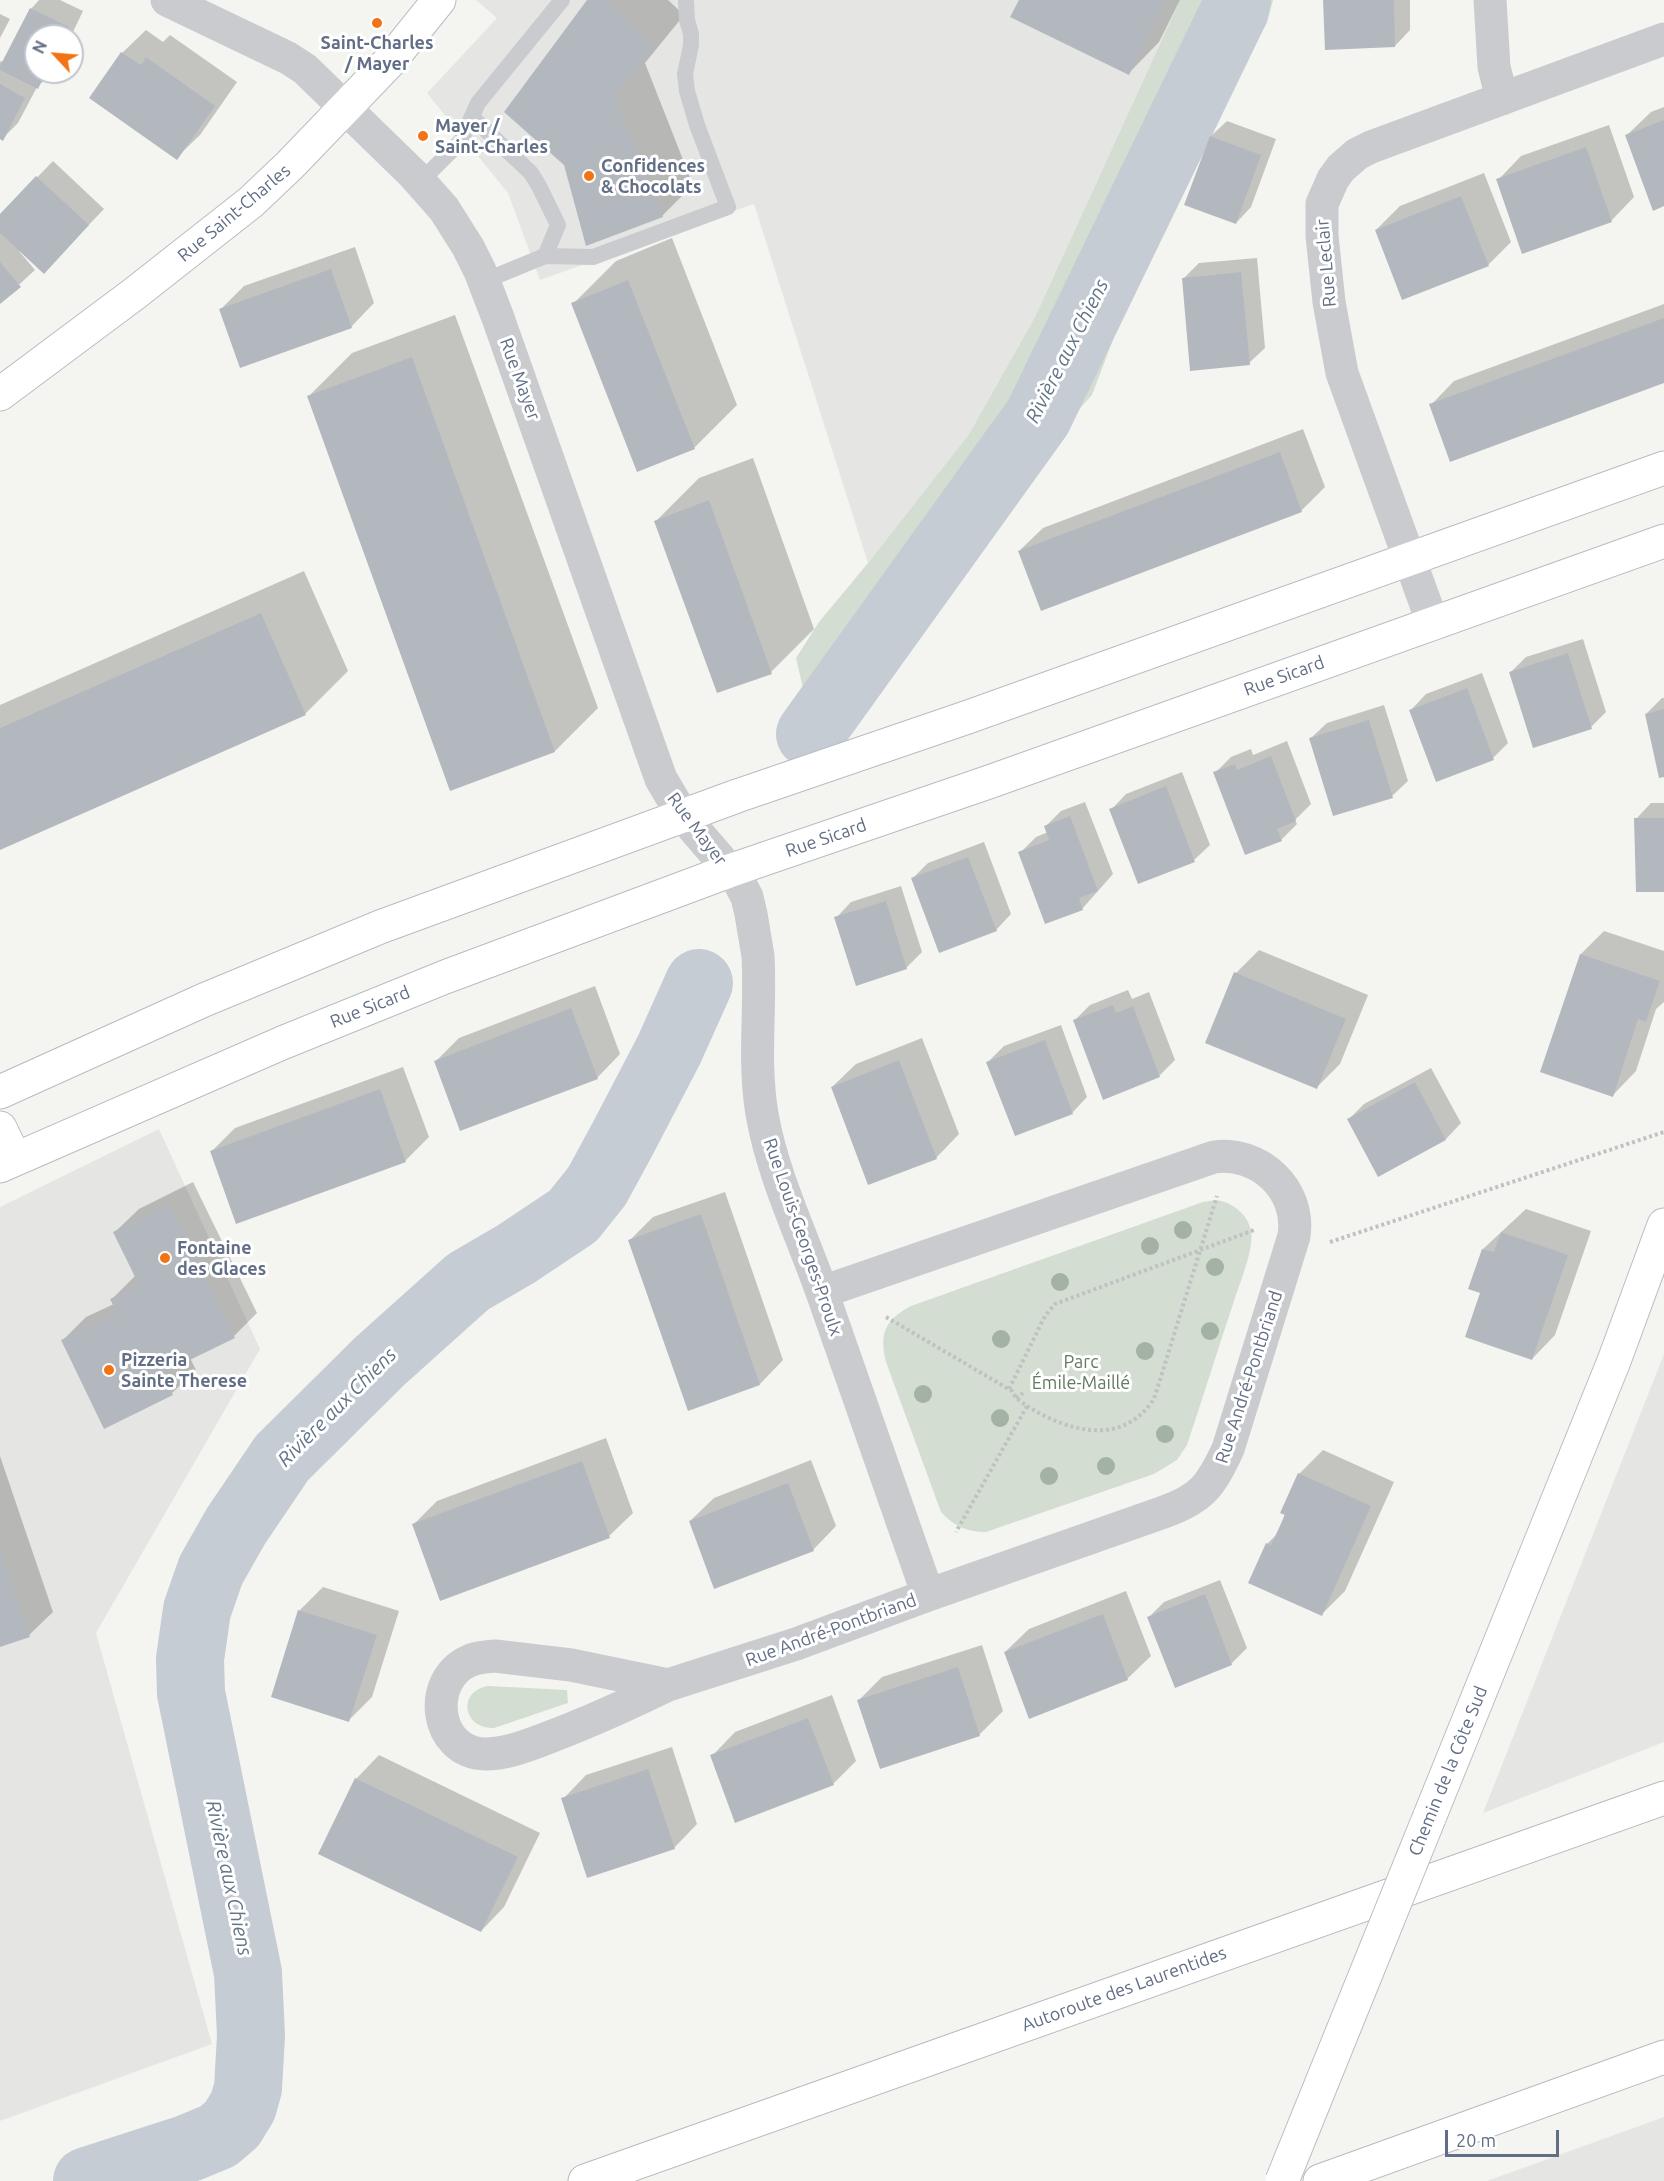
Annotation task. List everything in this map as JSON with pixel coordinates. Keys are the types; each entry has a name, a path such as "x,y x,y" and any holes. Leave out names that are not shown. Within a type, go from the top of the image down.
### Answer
{"main road":[{"name":"Rue Saint-Charles","path":"0,394 135,294 251,202 390,61 439,0"},
{"path":"0,1092 204,999 380,927 683,816 1664,468"},
{"name":"Rue Sicard","path":"7,1163 330,1022 729,871 989,782 1664,541"},
{"path":"0,1128 7,1163"},
{"name":"Chemin de la Côte Sud","path":"1282,2181 1614,1360 1664,1226"},
{"name":"Autoroute des Laurentides","path":"585,2181 1664,1798"},
{"path":"1320,2181 1664,2057"}],"street":[{"name":"Rue Mayer","path":"167,0 288,58 304,69 420,182 456,227 484,281 661,779 683,816 729,871"},
{"path":"1490,0 1494,67 1502,99"},
{"name":"Rue Leclair","path":"1432,624 1342,373 1329,303 1322,236 1322,204 1333,178 1357,154 1395,137 1664,39"},
{"name":"Rue Louis-Georges-Proulx","path":"729,871 738,880 747,897 756,936 759,977 757,1076 762,1115 777,1174 822,1292 928,1595"},
{"name":"Rue André-Pontbriand","path":"668,1684 571,1665 495,1656 482,1657 459,1667 451,1676 441,1704 441,1718 452,1739 470,1751 482,1754 509,1752 579,1726 668,1684 796,1644 1188,1502 1206,1488 1217,1474 1228,1449 1294,1236 1296,1225 1294,1210 1281,1184 1270,1172 1258,1164 1228,1155 1214,1157 822,1292"}],"lane":[{"path":"420,182 461,141 478,103 562,0"},
{"path":"484,281 545,256 593,257 728,207 697,125 687,91 685,74 691,34 687,20 686,0"},
{"path":"472,117 531,173 539,186 558,225 545,256"}],"path":[{"path":"1330,1242 1664,1132"},
{"path":"886,1317 1009,1389 1016,1398 1043,1416 1077,1428 1112,1430 1125,1426 1147,1410 1154,1399 1217,1196"},
{"path":"1009,1389 1045,1316 1055,1304 1254,1230"},
{"path":"1016,1398 1023,1392"},
{"path":"956,1532 1027,1406"}],"shaded area":[{"path":"476,0 1180,0 1035,317 969,434 868,563 754,204 540,280 508,193 427,93 497,18"},
{"path":"159,1129 260,1349 96,1633 212,2044 0,2121 0,1207"},
{"path":"1664,1354 1664,1742 1483,1813"},
{"path":"1664,2117 1664,2181 1487,2181"}],"green space":[{"path":"1180,0 1273,0 1267,23 1228,85 1155,229 1092,395 1031,462 868,672 839,694 803,688 796,658 819,622 969,434 1035,317"},
{"name":"Parc Émile-Maillé","path":"1216,1200 1233,1206 1247,1219 1251,1231 1250,1247 1246,1266 1187,1445 1177,1460 1154,1474 986,1532 972,1531 951,1521 941,1512 886,1362 883,1343 886,1328 890,1322 911,1306 1203,1202"},
{"path":"488,1686 567,1690 568,1703 494,1728 484,1727 470,1716 468,1702 478,1689"}],"building":[{"path":"587,0 606,0 654,47 615,95 663,217 586,246 564,165 504,112"},
{"path":"1019,0 1165,0 1129,75 1010,17"},
{"path":"1323,0 1394,0 1395,47 1325,50"},
{"path":"30,8 63,24 24,24 24,82 0,70"},
{"path":"121,52 141,65 146,57 215,106 177,160 89,98"},
{"path":"0,84 25,98 3,141 0,139"},
{"path":"28,84 40,84 38,89"},
{"path":"1664,120 1664,206 1653,211 1625,135"},
{"path":"1210,136 1261,155 1236,224 1184,205"},
{"path":"1586,147 1612,222 1522,254 1496,179"},
{"path":"36,176 89,225 44,274 0,233 0,214"},
{"path":"1461,196 1489,266 1402,300 1375,230"},
{"path":"0,262 21,287 0,304"},
{"path":"331,269 352,328 240,368 219,309"},
{"path":"1241,272 1250,365 1190,371 1182,278"},
{"path":"628,280 695,449 637,472 571,303"},
{"path":"1664,318 1664,383 1450,462 1429,404"},
{"path":"412,357 555,752 450,791 307,396"},
{"path":"1280,452 1302,512 1041,611 1018,551"},
{"path":"709,500 772,674 717,693 654,521"},
{"path":"261,613 306,715 0,850 0,728"},
{"path":"1568,653 1592,729 1533,748 1509,672"},
{"path":"1467,688 1494,760 1436,782 1409,710"},
{"path":"1664,709 1664,777 1659,778 1645,714"},
{"path":"1369,720 1393,798 1333,816 1309,738"},
{"path":"1271,756 1296,821 1277,829 1282,841 1245,855 1213,772 1235,764 1237,770"},
{"path":"1166,786 1195,862 1138,884 1109,809"},
{"path":"1070,816 1098,891 1079,898 1083,910 1045,924 1018,852 1049,840 1044,826"},
{"path":"1634,818 1664,818 1664,892 1636,892"},
{"path":"968,857 997,931 939,953 911,878"},
{"path":"886,901 907,969 856,986 834,917"},
{"path":"1580,954 1660,981 1646,1022 1638,1019 1613,1097 1540,1072"},
{"path":"1234,972 1346,1019 1317,1089 1205,1043"},
{"path":"1113,1005 1116,1013 1133,1006 1160,1077 1103,1100 1073,1020"},
{"path":"571,1008 598,1079 460,1131 434,1061"},
{"path":"1045,1040 1073,1114 1015,1136 986,1062"},
{"path":"899,1060 937,1159 868,1185 831,1087"},
{"path":"1415,1082 1446,1140 1378,1177 1347,1119"},
{"path":"380,1089 406,1162 236,1224 210,1151"},
{"path":"169,1204 235,1338 163,1373 173,1395 104,1429 61,1340 117,1313 110,1299 139,1285 113,1232"},
{"path":"701,1214 760,1385 688,1411 628,1240"},
{"path":"1501,1232 1568,1255 1532,1360 1465,1337 1480,1293 1468,1289 1482,1249 1494,1252"},
{"path":"582,1461 610,1538 440,1601 412,1524"},
{"path":"1298,1473 1371,1506 1322,1616 1248,1583 1266,1543 1271,1545 1285,1515 1280,1513"},
{"path":"788,1483 814,1551 714,1589 689,1521"},
{"path":"0,1549 30,1637 0,1647"},
{"path":"1205,1594 1232,1665 1175,1688 1147,1617"},
{"path":"298,1610 377,1635 349,1722 271,1697"},
{"path":"1103,1614 1128,1680 1029,1719 1004,1652"},
{"path":"958,1667 980,1736 880,1769 857,1700"},
{"path":"808,1718 834,1785 735,1823 710,1755"},
{"path":"648,1769 675,1849 587,1878 561,1798"},
{"path":"355,1778 518,1857 481,1932 318,1854"}],"waterway":[{"name":"Rivière aux Chiens","path":"810,734 1038,417 1234,12 1237,0"},
{"name":"Rivière aux Chiens","path":"87,2181 189,2148 218,2136 232,2124 243,2106 248,2088 251,2036 248,1973 191,1693 190,1659 197,1610 211,1570 236,1526 282,1458 380,1361 468,1282 516,1254 573,1216 597,1186 622,1140 669,1050 699,983"}],"place":[{"name":"Saint-Charles / Mayer","path":"377,23"},
{"name":"Mayer / Saint-Charles","path":"423,136"},
{"name":"Confidences & Chocolats","path":"589,176"},
{"name":"Fontaine des Glaces","path":"165,1258"},
{"name":"Pizzeria Sainte Therese","path":"109,1370"}]}
